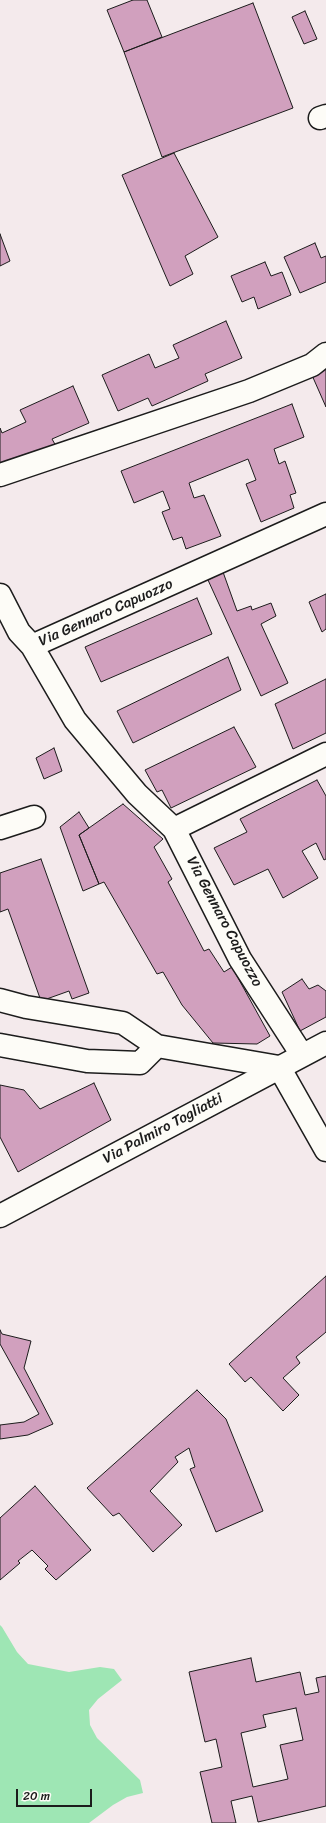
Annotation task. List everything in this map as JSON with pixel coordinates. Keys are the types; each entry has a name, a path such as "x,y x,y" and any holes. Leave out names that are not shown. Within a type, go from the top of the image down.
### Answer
{"street":[{"path":"0,476 249,391 312,365 326,354"},
{"name":"Via Gennaro Capuozzo","path":"302,1055 240,959 174,828 137,794 75,720 32,646 326,514"},
{"path":"0,595 19,632 32,646"},
{"path":"174,828 326,754"},
{"path":"0,828 34,817"},
{"path":"0,1000 26,1007 123,1023 156,1046 279,1067 326,1150"},
{"name":"Via Palmiro Togliatti","path":"0,1216 326,1043"},
{"path":"0,1045 87,1060 140,1063 156,1046"}],"green space":[{"path":"0,1625 17,1652 28,1664 69,1672 100,1667 114,1669 122,1680 98,1699 89,1710 90,1725 97,1738 140,1780 143,1793 127,1797 113,1805 89,1823 0,1823"}],"building":[{"path":"133,0 147,0 162,37 124,52 107,10"},
{"path":"253,3 293,108 162,157 124,52"},
{"path":"305,11 317,39 304,44 292,17"},
{"path":"174,153 218,237 185,256 193,274 170,286 122,175"},
{"path":"0,234 10,261 0,266"},
{"path":"315,243 321,258 326,256 326,282 300,293 284,257"},
{"path":"265,262 271,276 282,272 291,295 258,309 254,297 242,302 231,276"},
{"path":"226,321 242,358 205,374 208,381 152,406 148,398 118,411 102,375 149,354 155,368 179,358 173,345"},
{"path":"326,366 326,407 311,373"},
{"path":"73,386 89,423 52,439 56,446 0,470 0,428 2,433 26,422 20,410"},
{"path":"292,404 304,437 274,449 279,464 285,461 296,493 290,495 294,508 261,522 246,484 256,480 248,459 189,483 194,498 204,495 221,536 186,549 182,537 173,540 162,512 170,509 163,491 134,503 121,471"},
{"path":"223,572 237,611 251,606 252,610 271,603 276,616 261,624 288,683 261,696 208,580"},
{"path":"326,594 326,629 322,632 309,602"},
{"path":"197,598 212,634 101,682 85,647"},
{"path":"228,657 241,690 133,743 117,711"},
{"path":"326,679 326,733 293,749 275,704"},
{"path":"234,727 256,767 171,808 162,790 157,792 145,770"},
{"path":"54,748 62,771 44,779 36,758"},
{"path":"317,780 326,796 326,859 324,860 316,843 302,851 318,878 283,898 268,869 234,885 214,848 247,832 240,819"},
{"path":"123,804 163,839 154,847 172,879 168,882 204,951 209,949 224,972 232,967 270,1036 257,1044 213,1043 182,1005 163,972 157,974 104,882 99,884 79,835"},
{"path":"79,812 89,828 79,835 99,884 83,891 60,827"},
{"path":"41,859 89,993 72,999 69,991 41,1001 8,909 0,912 0,873"},
{"path":"302,979 309,989 318,985 326,991 326,1017 300,1031 282,992"},
{"path":"94,1083 111,1120 18,1172 0,1137 0,1085 24,1090 40,1109"},
{"path":"326,1276 326,1332 296,1357 300,1363 283,1378 299,1395 283,1411 251,1377 245,1382 229,1364"},
{"path":"0,1330 2,1334 31,1341 24,1368 53,1424 28,1435 0,1439 0,1425 24,1422 39,1414 0,1344"},
{"path":"197,1390 226,1419 263,1511 216,1532 190,1469 195,1467 189,1448 175,1457 178,1462 150,1491 182,1525 153,1552 119,1513 113,1516 87,1488"},
{"path":"35,1486 91,1550 56,1580 45,1569 48,1566 32,1550 18,1561 20,1563 0,1580 0,1518"},
{"path":"251,1658 256,1682 300,1672 305,1695 319,1692 316,1678 326,1676 326,1806 258,1822 252,1796 231,1801 236,1823 212,1823 200,1772 222,1767 216,1739 205,1742 189,1672","holes":["296,1708 303,1740 280,1745 288,1779 253,1787 241,1733 266,1727 263,1715"]}]}
